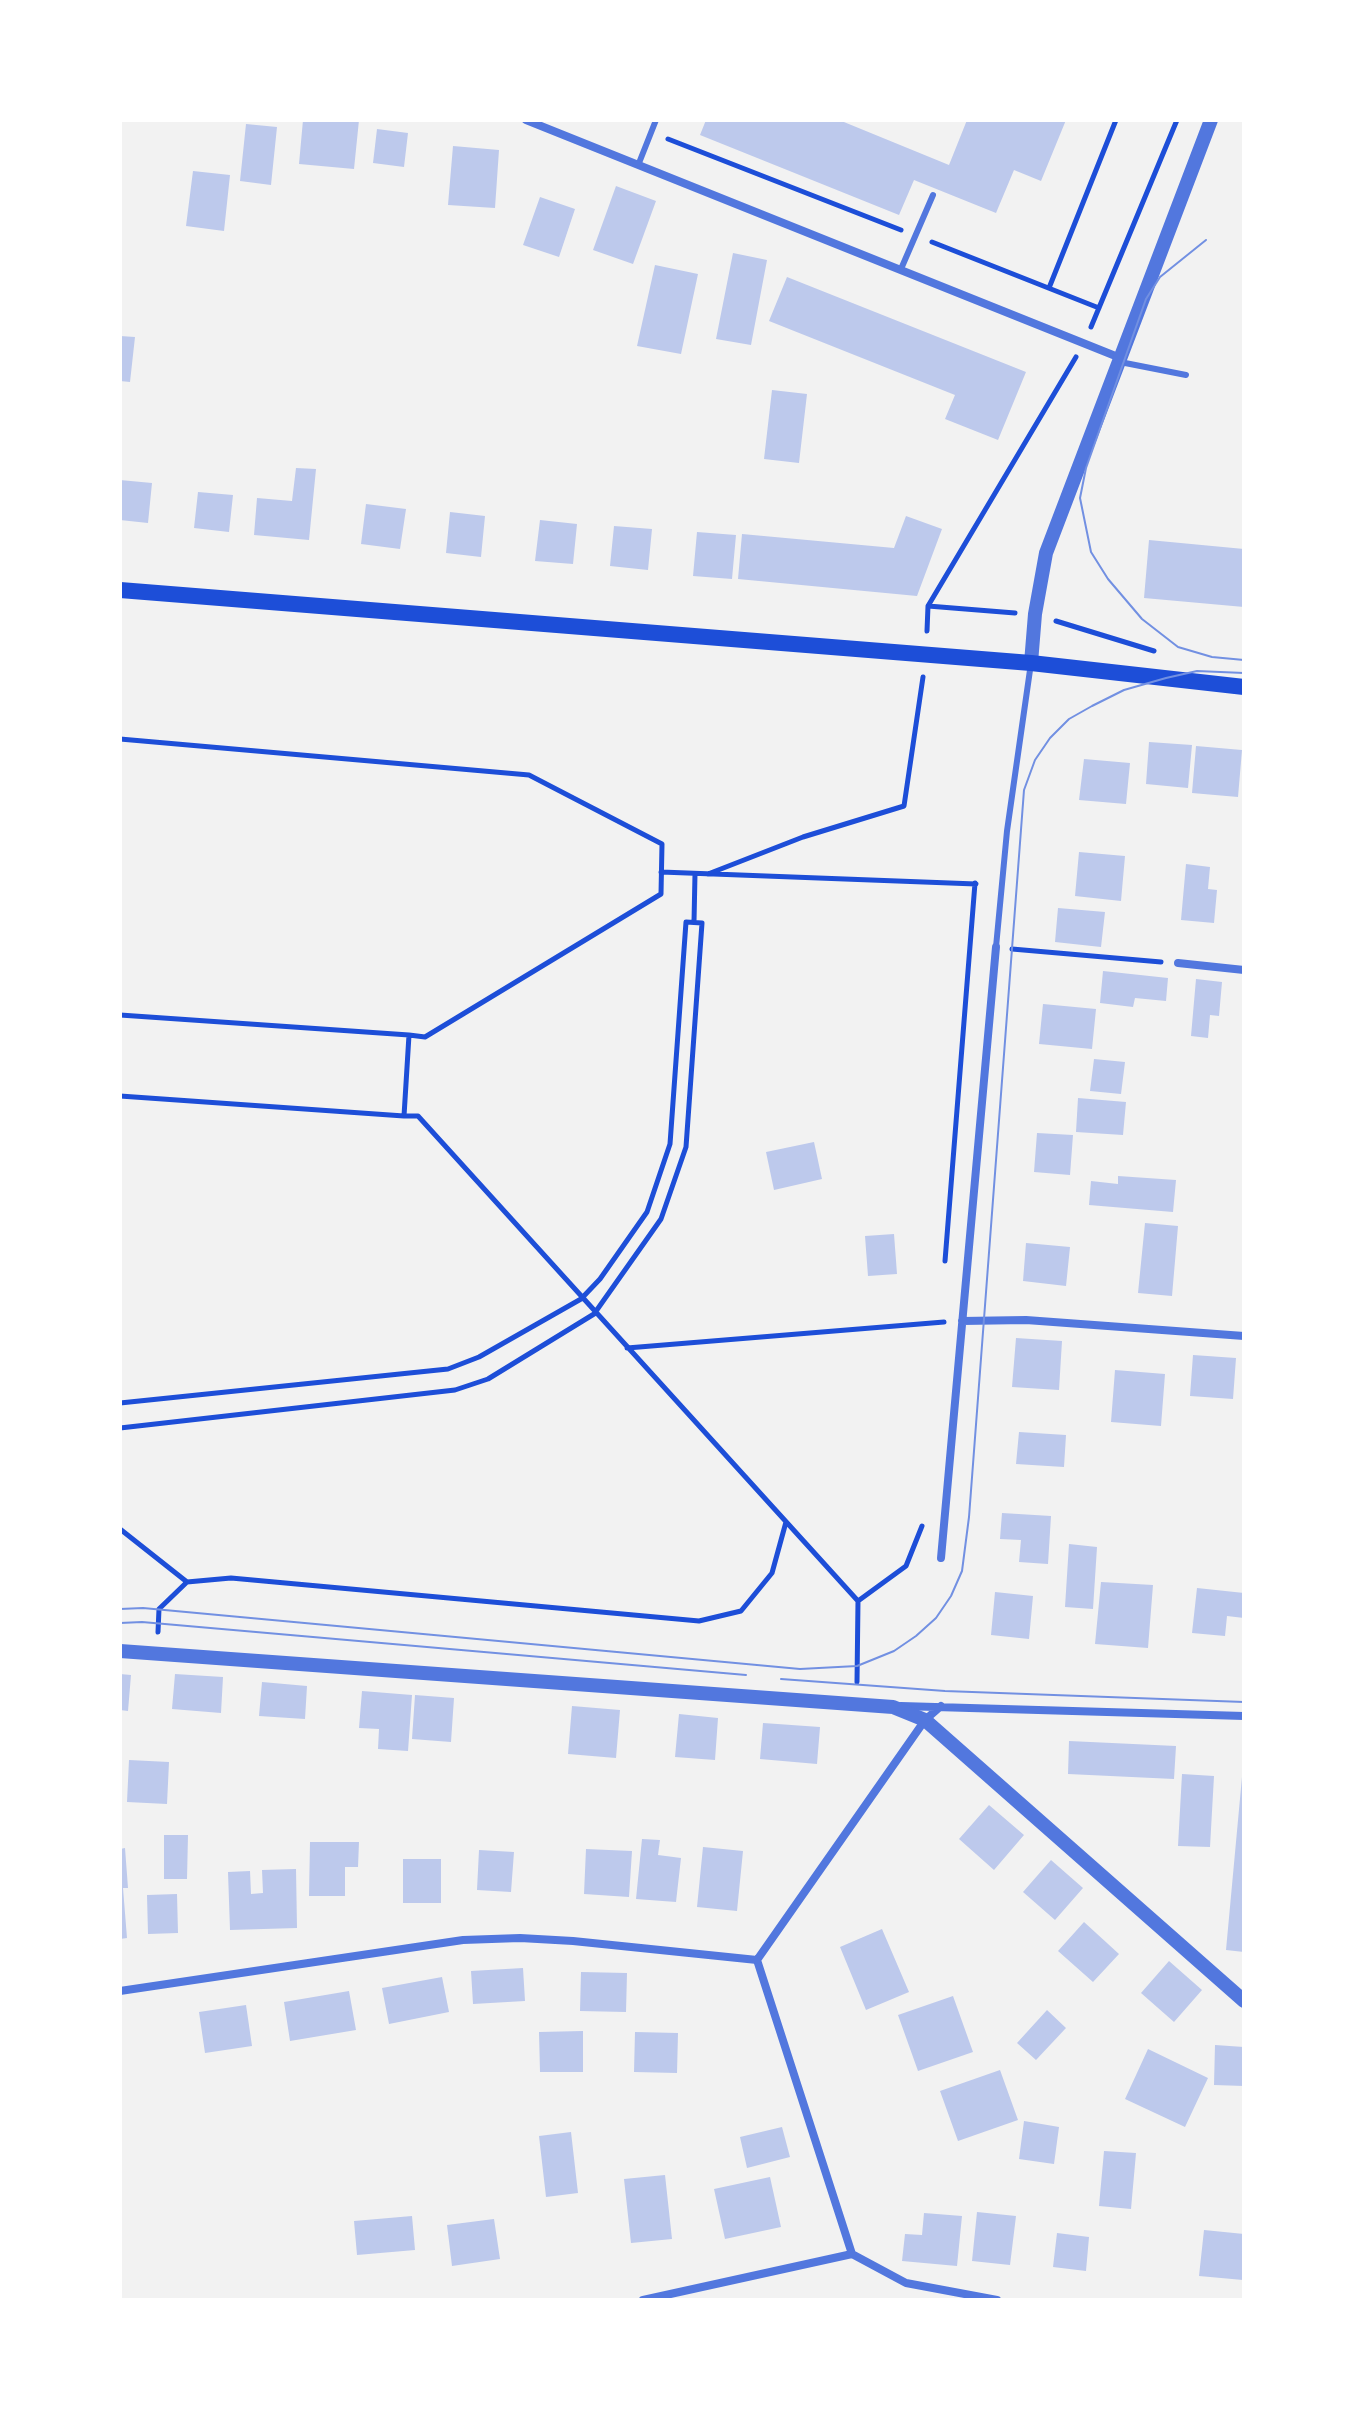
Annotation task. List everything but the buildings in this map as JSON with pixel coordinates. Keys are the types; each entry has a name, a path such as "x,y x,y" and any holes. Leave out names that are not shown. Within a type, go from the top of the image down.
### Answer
{"main road":[{"path":"120,590 1031,663 1244,687"}],"street":[{"path":"526,120 639,163 1117,359"},
{"path":"1031,663 1035,614 1046,553 1117,359 1211,120"},
{"path":"941,1558 996,947"},
{"path":"1178,963 1244,970"},
{"path":"962,1321 1026,1320 1244,1336"},
{"path":"120,1651 893,1707 1244,1716"},
{"path":"757,1960 925,1720 941,1706"},
{"path":"893,1707 925,1720 1244,2001"},
{"path":"120,1991 313,1960 492,1939 573,1941 757,1960"},
{"path":"757,1960 852,2254"},
{"path":"643,2300 852,2254 906,2283 997,2300"}],"lane":[{"path":"639,163 656,120"},
{"path":"901,269 933,195"},
{"path":"1117,359 1186,375"},
{"path":"996,947 1000,892 1031,663"}],"path":[{"path":"1049,288 1116,120"},
{"path":"1158,652 1035,614 928,606 1084,344 1177,120"},
{"path":"651,132 1099,308"},
{"path":"708,874 803,837 904,806 919,708"},
{"path":"120,739 529,775 662,844 661,894 425,1037 120,1015"},
{"path":"661,872 975,883 1000,892"},
{"path":"694,922 695,874"},
{"path":"944,1272 975,883"},
{"path":"120,1403 448,1369 479,1357 581,1299 600,1279 647,1212 670,1144 686,922 702,923 686,1147 661,1219 594,1314 488,1379 455,1390 120,1428"},
{"path":"996,947 1178,963"},
{"path":"404,1116 409,1035"},
{"path":"120,1096 418,1116 594,1314 858,1601 857,1703"},
{"path":"939,1338 941,1313"},
{"path":"626,1348 962,1321"},
{"path":"858,1601 906,1566 924,1521"},
{"path":"157,1653 159,1609 187,1582 231,1578 699,1621 741,1611 772,1573 786,1522"},
{"path":"120,1529 187,1582"}],"tram line":[{"path":"1206,240 1160,277 1146,299 1086,468 1080,498 1091,552 1108,579 1142,619 1178,647 1212,657 1244,660"},
{"path":"120,1609 143,1608 800,1669 857,1666 894,1651 916,1636 936,1618 951,1596 962,1571 969,1517 1024,790 1035,760 1050,738 1069,719 1092,706 1124,690 1197,671 1244,673"},
{"path":"120,1623 142,1622 746,1675"},
{"path":"781,1679 945,1691 1244,1702"}]}
